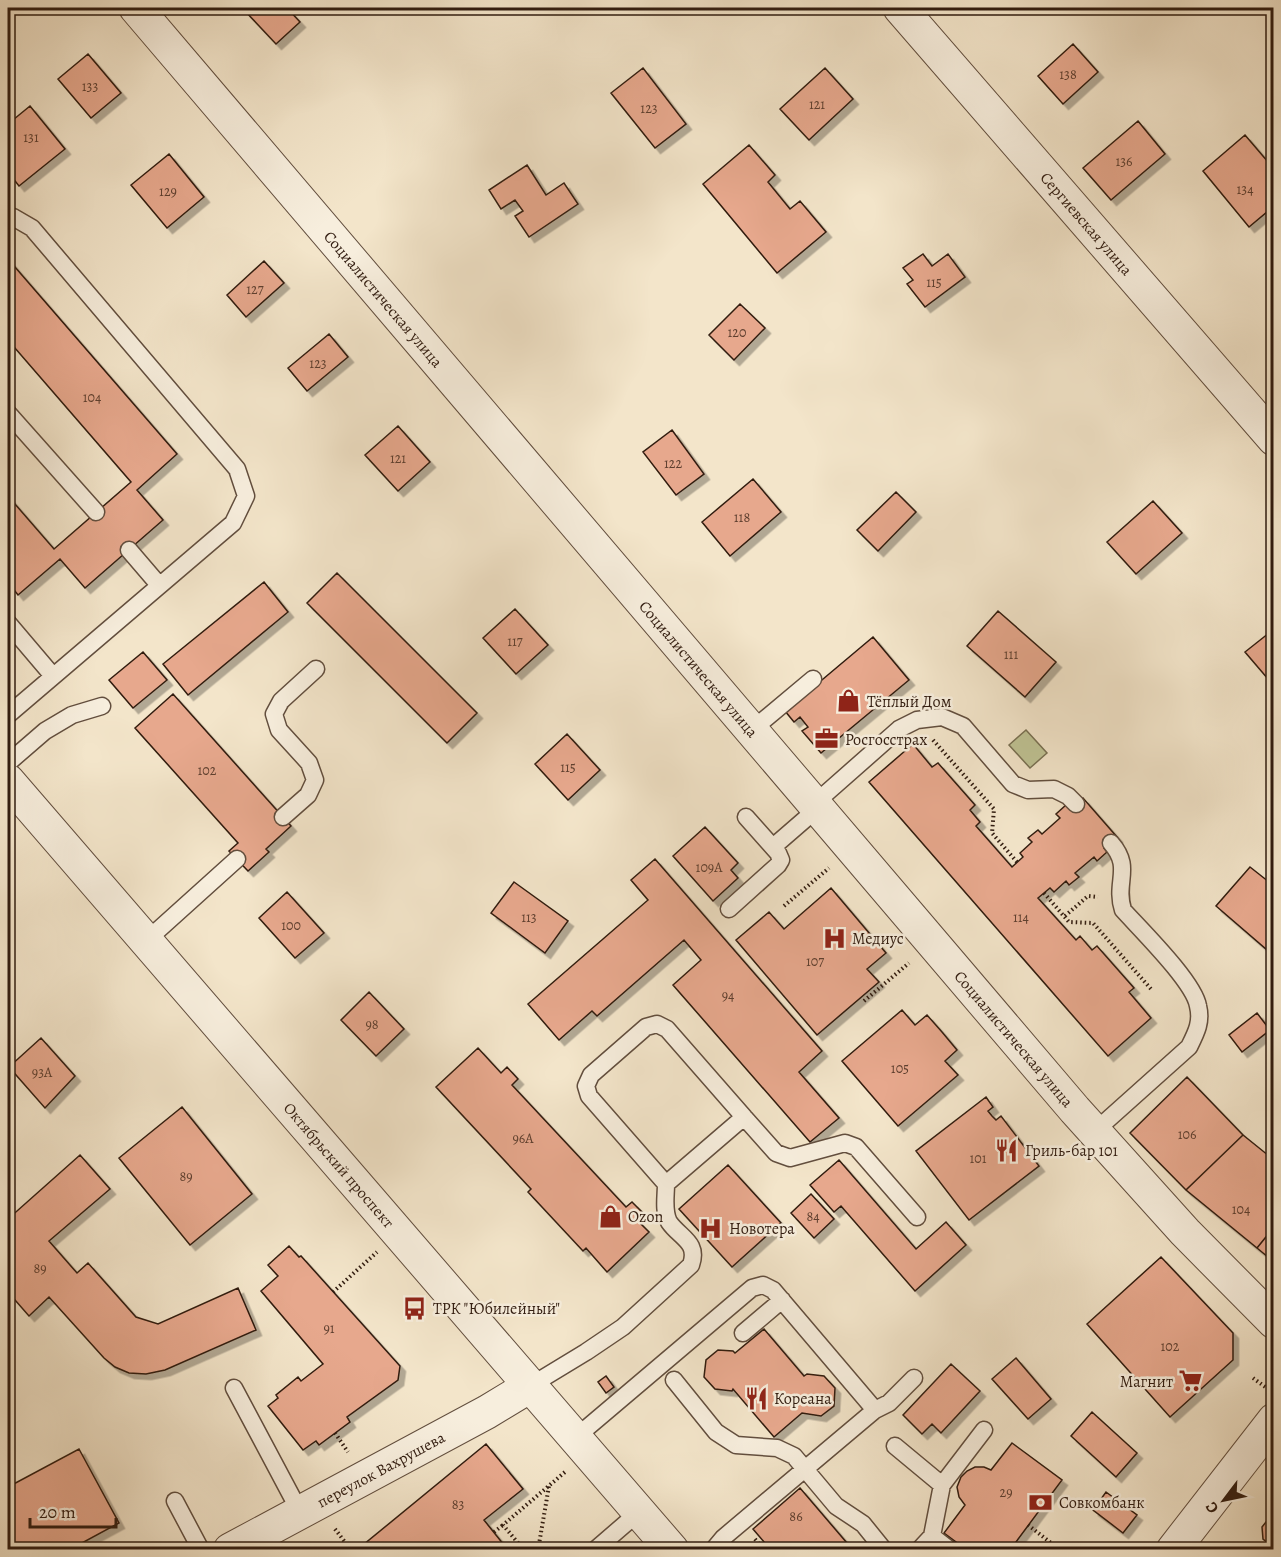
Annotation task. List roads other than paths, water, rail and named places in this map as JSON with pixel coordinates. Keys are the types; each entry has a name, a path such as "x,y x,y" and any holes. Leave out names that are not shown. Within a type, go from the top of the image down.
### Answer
{"street":[{"name":"Социалистическая улица","path":"136,8 1094,1132 1185,1232 1274,1322"},
{"name":"Сергиевская улица","path":"900,8 1274,439"},
{"name":"Октябрьский проспект","path":"8,781 672,1550"},
{"name":"переулок Вахрушева","path":"230,1550 487,1412 530,1386"},
{"path":"1173,1550 1271,1405"}],"lane":[{"path":"8,217 13,217 32,228 237,469 246,496 233,523 8,715"},
{"path":"8,412 96,512"},
{"path":"129,550 159,585"},
{"path":"8,624 53,676"},
{"path":"283,817 308,795 315,780 309,763 279,730 274,714 281,701 316,669"},
{"path":"752,730 813,679"},
{"path":"8,764 45,731 72,715 102,706"},
{"path":"773,847 899,729 917,720 942,717 963,726 1014,784 1028,790 1054,789 1068,796 1076,804"},
{"path":"729,909 781,860 773,847 746,817"},
{"path":"1094,1132 1189,1047 1199,1028 1198,1006 1190,987 1123,910 1119,898 1123,867 1119,852 1111,843"},
{"path":"146,941 237,859"},
{"path":"530,1386 623,1327 690,1265 694,1255 691,1246 669,1221 665,1210 666,1184 589,1096 586,1086 591,1075 646,1027 657,1024 667,1029 776,1154 790,1158 845,1143 856,1147 917,1217"},
{"path":"666,1184 744,1117"},
{"path":"582,1445 752,1288 763,1285 773,1290 782,1300 875,1410"},
{"path":"743,1333 782,1300"},
{"path":"713,1550 875,1410 889,1404 914,1378"},
{"path":"674,1380 717,1432 736,1445 777,1448 794,1456 836,1506 862,1524 884,1550"},
{"path":"234,1388 300,1512"},
{"path":"919,1550 932,1536 942,1485 984,1430"},
{"path":"895,1446 942,1485"},
{"path":"175,1501 201,1550"},
{"path":"595,1550 639,1512"},
{"path":"932,1536 950,1550"}],"place":[{"name":"Тёплый Дом","path":"849,701"},
{"name":"Росгосстрах","path":"827,739"},
{"name":"Медиус","path":"834,938"},
{"name":"Гриль-бар 101","path":"1007,1150"},
{"name":"Ozon","path":"610,1216"},
{"name":"Новотера","path":"711,1228"},
{"name":"ТРК \"Юбилейный\"","path":"415,1308"},
{"name":"Магнит","path":"1191,1381"},
{"name":"Кореана","path":"756,1398"},
{"name":"Совкомбанк","path":"1041,1502"}]}
